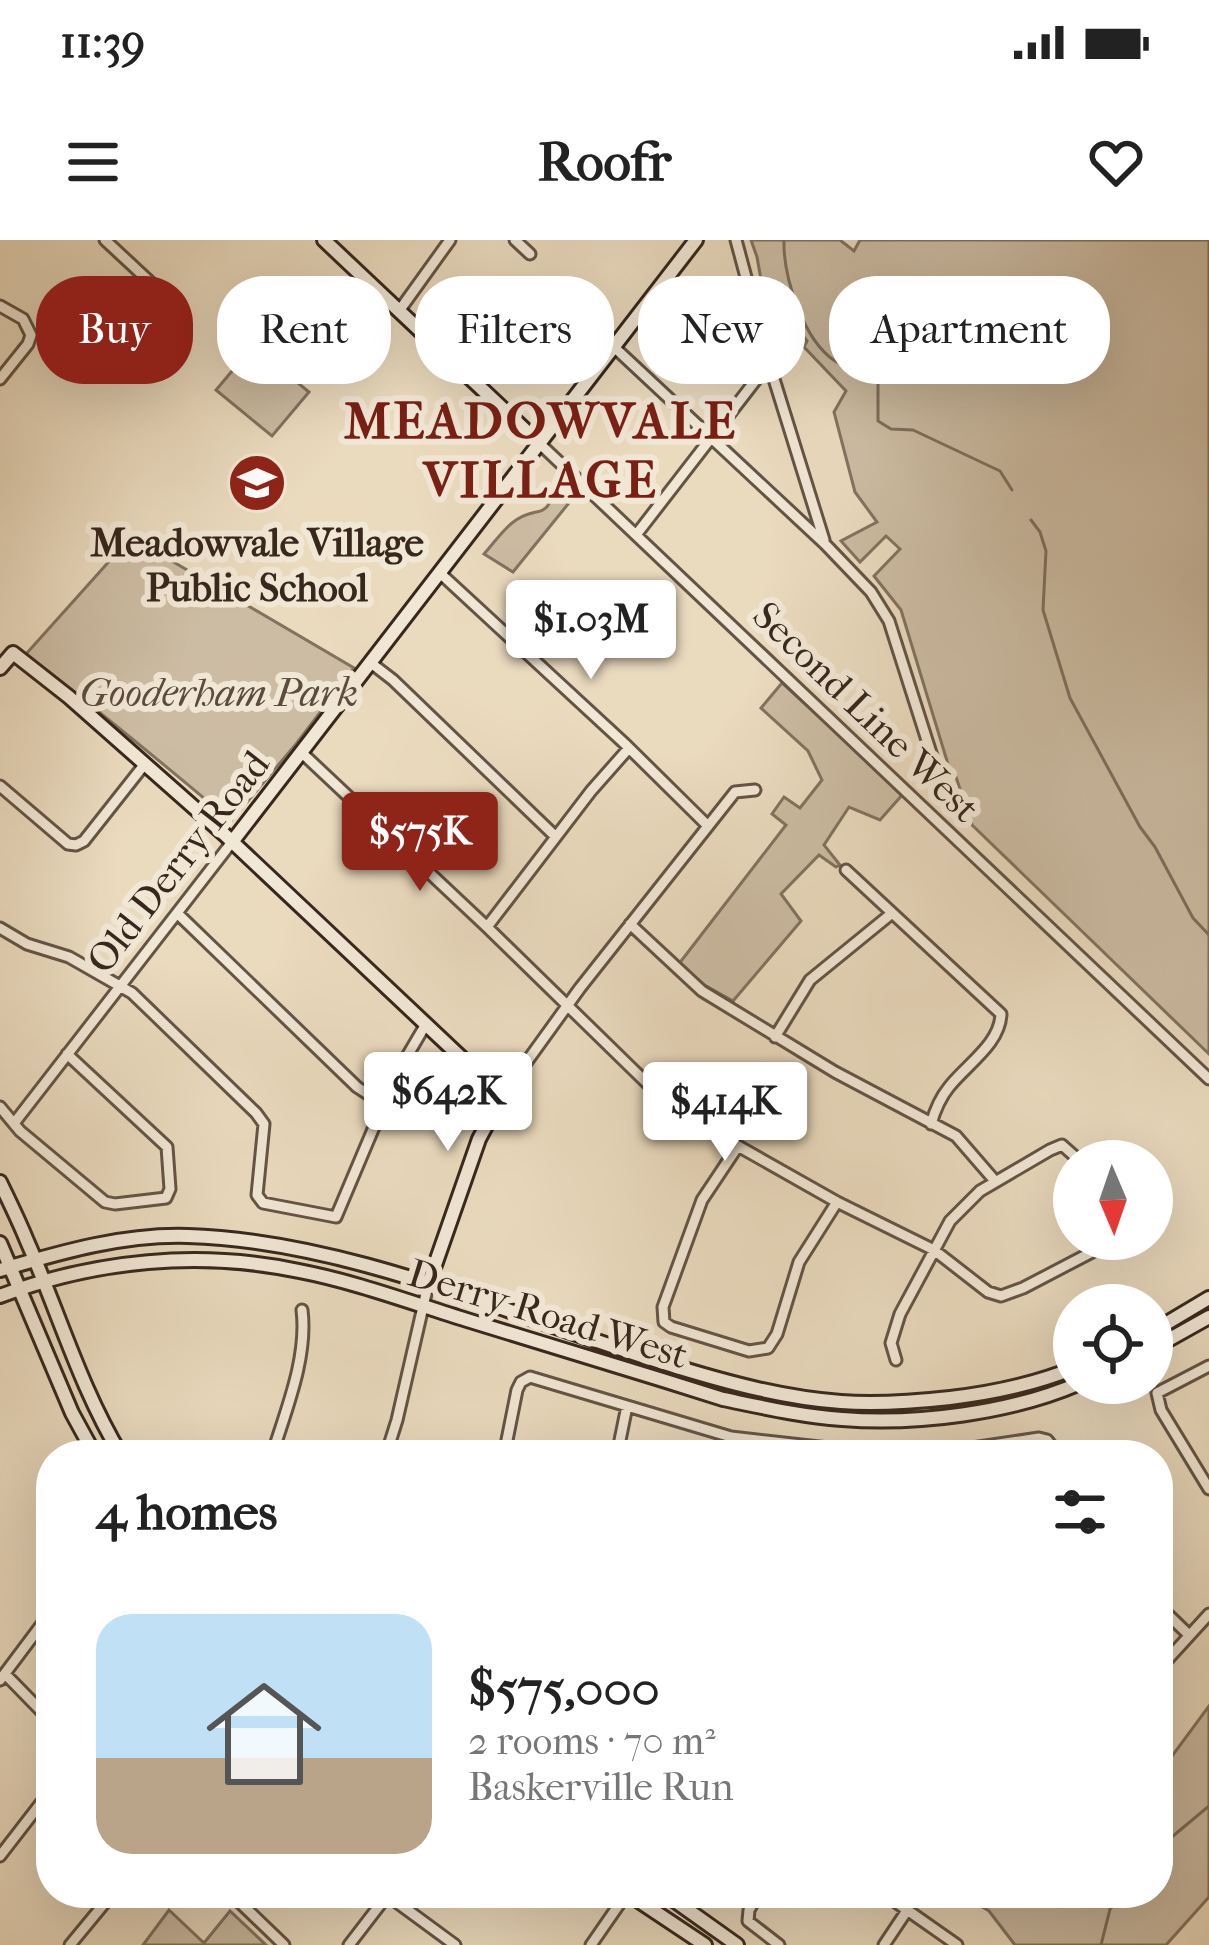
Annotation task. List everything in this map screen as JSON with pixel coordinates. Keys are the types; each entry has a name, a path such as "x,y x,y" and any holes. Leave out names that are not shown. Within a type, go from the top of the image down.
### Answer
{"main road":[{"name":"Second Line West","path":"324,240 539,443"},
{"name":"Old Derry Road","path":"614,347 696,240"},
{"name":"Old Derry Road","path":"232,842 585,384"},
{"path":"0,668 13,653 69,697 232,842 502,1096 479,1139 428,1285"},
{"path":"0,1181 61,1330 113,1440"},
{"name":"Derry Road West","path":"5,1269 82,1246 147,1237 228,1239 428,1285 669,1365 809,1399 905,1402 974,1395 1053,1374"},
{"path":"0,1243 5,1269 87,1440"},
{"name":"Derry Road West","path":"0,1296 43,1281 138,1262 224,1261 300,1271 723,1399 786,1412 905,1420 980,1411 1053,1392"},
{"path":"1173,1319 1209,1298"},
{"path":"1173,1337 1209,1317"},
{"path":"649,1908 704,1945"},
{"path":"685,1908 737,1945"}],"street":[{"path":"105,240 144,276"},
{"path":"399,311 450,240"},
{"path":"515,240 530,254"},
{"path":"736,240 746,276"},
{"path":"0,305 23,320 31,335 0,379"},
{"path":"614,347 871,592 889,621 939,778"},
{"path":"636,535 753,384"},
{"path":"775,384 825,544"},
{"name":"Second Line West","path":"539,443 1209,1079"},
{"path":"440,574 707,825"},
{"path":"0,643 13,653"},
{"path":"371,663 556,837"},
{"path":"487,927 629,748"},
{"path":"301,752 656,1092 738,1146 934,1250 988,1292 1001,1295 1023,1288 1077,1260"},
{"path":"0,786 68,844 76,845 144,765"},
{"path":"502,1096 707,825 735,792 755,790"},
{"name":"Old Derry Road","path":"15,1122 232,842"},
{"path":"846,870 977,989 1002,1019 998,1034 947,1089 931,1124"},
{"path":"177,913 357,1087 383,1104"},
{"path":"776,1037 809,980 891,914"},
{"path":"630,924 702,991 956,1136 995,1181"},
{"path":"0,928 27,944 69,957 132,993 256,1113 264,1124 256,1195 263,1203 336,1217 396,1075 426,1024"},
{"path":"0,1107 20,1131 105,1202 166,1198 170,1190 166,1147 68,1054"},
{"path":"738,1146 695,1217 663,1306 664,1322 671,1327 749,1351 768,1348 800,1262 837,1202"},
{"path":"896,1360 891,1343 900,1314 959,1208 995,1181 1053,1150"},
{"path":"391,1440 428,1285"},
{"path":"277,1440 291,1394 302,1310"},
{"path":"1209,1366 1156,1394 1209,1489"},
{"path":"507,1440 517,1390 530,1377 753,1440"},
{"path":"619,1440 627,1406"},
{"path":"1173,1653 1209,1614"},
{"path":"1173,1619 1189,1635"},
{"path":"36,1632 2,1677 36,1708"},
{"path":"0,1856 36,1809"},
{"path":"70,1945 101,1908"},
{"path":"245,1908 284,1945"},
{"path":"350,1945 378,1908"},
{"path":"406,1908 455,1945"},
{"path":"591,1945 617,1908"},
{"path":"750,1908 748,1921 779,1945"},
{"path":"884,1945 908,1909 957,1945"}],"green space":[{"path":"751,240 840,240 854,251 860,240 1209,240 1209,1054 972,825 951,774 901,610 874,576 900,549 886,536 860,562 841,541 877,522 855,492 834,412 846,391 839,384 1110,384 1110,276 829,276 829,373 805,348 805,276 760,276"},
{"path":"221,384 299,384 309,392 272,436 216,390"},
{"path":"557,475 577,493 513,572 484,554 512,523 546,508"},
{"name":"Gooderham Park","path":"131,537 354,668 231,821 26,654"},
{"path":"782,683 903,794 880,820 849,807 824,845 840,865 819,855 781,894 801,921 733,1001 678,965 786,825 772,814 784,797 800,808 822,780 808,751 761,708"},
{"path":"1209,1706 1209,1897 1166,1945 1015,1945 984,1908 1173,1908 1173,1755"},
{"path":"169,1910 204,1943 230,1911 266,1945 143,1945"}],"waterway":[{"path":"784,240 791,289 805,323 835,361 878,383 878,421 891,429 913,430 1000,471 1012,490"},
{"path":"1031,520 1046,551 1043,610 1070,698 1193,918 1209,935"},
{"path":"1173,1836 1209,1806"},
{"path":"1101,1945 1111,1908"}],"place":[{"name":"Meadowvale Village Public School","path":"257,483"}],"district":[{"name":"MEADOWVALE VILLAGE","path":"541,450"}]}
